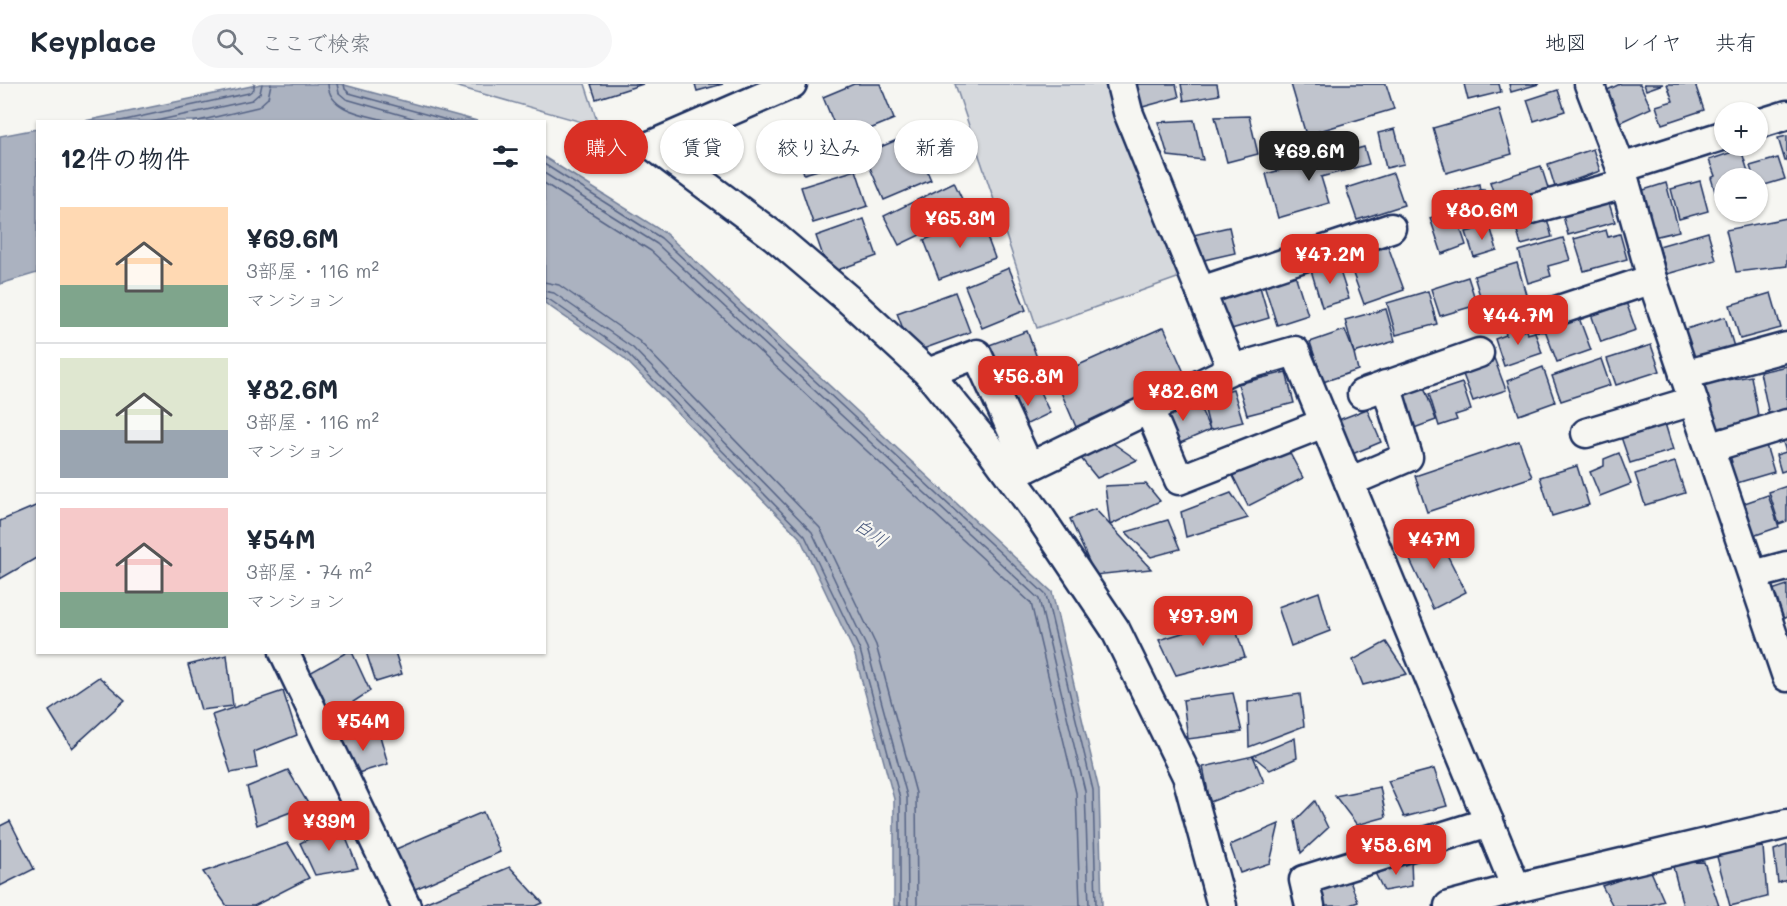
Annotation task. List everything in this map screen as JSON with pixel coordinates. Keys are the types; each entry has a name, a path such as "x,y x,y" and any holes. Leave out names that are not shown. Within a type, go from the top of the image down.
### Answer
{"street":[{"path":"792,84 652,145 774,236 848,299 928,372 988,447 1038,514 1115,629 1187,776 1222,906"},
{"path":"1121,84 1128,112 1232,369"},
{"path":"1589,84 1623,176 1652,279 1787,677"},
{"path":"1768,121 1787,115"},
{"path":"1524,211 1623,176 1714,139"},
{"path":"1201,291 1391,228"},
{"path":"1541,316 1652,279"},
{"path":"1586,433 1787,347"},
{"path":"928,372 977,354 1029,467 1232,369 1295,351 1516,888"},
{"path":"1349,482 1408,457 1374,389 1479,352"},
{"path":"1149,409 1179,480 1324,423"},
{"path":"1709,448 1787,424"},
{"path":"1753,575 1787,566"},
{"path":"285,654 406,906"},
{"path":"1310,906 1304,880 1489,822"},
{"path":"1449,906 1787,824"}],"shaded area":[{"path":"448,84 585,84 597,120 574,120"},
{"path":"955,84 1115,84 1180,277 1037,328 978,152 978,120 967,120"}],"water":[{"path":"261,84 341,84 473,120 90,120"},
{"path":"36,129 36,273 0,284 0,136"},
{"name":"白川","path":"546,158 564,170 564,174 571,174 665,233 1052,592 1099,790 1102,906 894,906 894,799 854,652 800,538 624,358 546,304"}],"building":[{"path":"591,84 643,84 596,99"},
{"path":"695,84 723,84 697,91"},
{"path":"854,84 880,84 894,119 882,124 882,120 832,120 823,97"},
{"path":"1133,84 1176,84 1179,97 1139,108"},
{"path":"1181,84 1217,84 1219,95 1184,101"},
{"path":"1291,84 1386,84 1394,109 1306,135"},
{"path":"1464,84 1499,84 1501,92 1468,100"},
{"path":"1509,84 1539,84 1511,92"},
{"path":"1620,84 1640,84 1651,108 1616,124 1601,93"},
{"path":"1644,84 1663,84 1646,90"},
{"path":"1667,84 1695,84 1704,110 1662,124 1656,106 1673,101"},
{"path":"1558,90 1565,111 1534,121 1527,100"},
{"path":"1499,109 1512,154 1446,173 1433,128"},
{"path":"1249,116 1258,154 1227,162 1215,117"},
{"path":"1194,120 1203,160 1168,156 1158,122"},
{"path":"1395,129 1404,164 1386,168 1378,133"},
{"path":"1787,136 1787,161 1785,161 1778,138"},
{"path":"894,141 894,174 928,174 931,180 884,200 873,174 882,174 882,146"},
{"path":"1364,147 1369,164 1321,177 1329,203 1278,218 1266,174"},
{"path":"1593,149 1600,171 1555,187 1548,164"},
{"path":"1721,156 1743,156 1747,168 1714,168 1714,173 1709,160"},
{"path":"1778,158 1785,179 1768,184 1768,168 1751,168 1750,166"},
{"path":"1541,166 1549,191 1498,207 1490,182"},
{"path":"1393,173 1404,205 1357,220 1346,188"},
{"path":"843,174 857,174 868,206 813,223 801,187"},
{"path":"1700,181 1708,211 1679,219 1671,189"},
{"path":"954,182 968,212 899,245 884,216"},
{"path":"1666,183 1679,231 1649,238 1637,192"},
{"path":"1479,184 1480,190 1484,189 1489,204 1461,212 1454,191"},
{"path":"1608,200 1615,222 1568,235 1562,212"},
{"path":"1454,209 1466,245 1442,254 1430,218"},
{"path":"1546,215 1552,237 1521,245 1515,224"},
{"path":"980,218 995,258 939,279 924,240"},
{"path":"1787,218 1787,266 1736,272 1726,230"},
{"path":"864,219 877,256 829,273 816,236"},
{"path":"1490,226 1497,250 1474,257 1466,232"},
{"path":"1229,227 1235,253 1195,262 1189,236"},
{"path":"1606,230 1608,237 1620,234 1627,259 1584,271 1574,239"},
{"path":"1708,232 1716,260 1667,274 1659,246"},
{"path":"1563,238 1570,260 1548,266 1551,276 1528,283 1519,251"},
{"path":"1388,246 1404,290 1364,304 1348,260"},
{"path":"1337,262 1349,299 1322,307 1311,270"},
{"path":"1517,263 1527,298 1508,304 1512,315 1488,322 1474,276"},
{"path":"1009,268 1026,310 982,328 965,286"},
{"path":"1294,271 1308,315 1277,325 1263,281"},
{"path":"1468,277 1477,305 1440,316 1431,289"},
{"path":"1260,287 1269,318 1228,330 1219,298"},
{"path":"1428,291 1437,324 1396,335 1387,303"},
{"path":"955,292 970,332 912,353 897,313"},
{"path":"1771,293 1781,328 1740,339 1730,305"},
{"path":"1626,302 1636,330 1601,342 1591,314"},
{"path":"1386,309 1395,341 1354,353 1345,320"},
{"path":"1725,317 1734,347 1692,357 1683,330"},
{"path":"1579,318 1591,350 1557,362 1545,330"},
{"path":"1520,326 1522,331 1526,330 1527,334 1535,332 1542,353 1504,366 1495,339 1506,335 1505,331"},
{"path":"1164,327 1186,377 1076,427 1054,376"},
{"path":"1345,330 1358,370 1323,382 1310,342"},
{"path":"1027,331 1039,363 996,379 984,347"},
{"path":"1651,345 1660,371 1616,385 1607,359"},
{"path":"1494,358 1506,390 1473,401 1461,369"},
{"path":"1601,359 1610,385 1561,401 1552,376"},
{"path":"1787,366 1787,417 1770,420 1760,372"},
{"path":"1543,367 1555,402 1519,415 1507,381"},
{"path":"1286,372 1294,403 1247,415 1238,384"},
{"path":"1751,376 1759,421 1712,429 1704,384"},
{"path":"1422,381 1436,420 1406,431 1399,389"},
{"path":"1462,383 1471,410 1455,415 1457,420 1439,426 1429,394"},
{"path":"1037,386 1050,413 1019,428 1006,400"},
{"path":"1233,389 1243,422 1210,430 1202,398"},
{"path":"1196,398 1210,430 1171,447 1157,414"},
{"path":"1367,409 1381,442 1350,455 1336,421"},
{"path":"1664,420 1673,450 1630,463 1620,434"},
{"path":"1787,434 1787,470 1781,472 1776,455 1786,452 1781,436"},
{"path":"1110,441 1137,460 1097,478 1075,451"},
{"path":"1519,441 1532,477 1427,512 1415,476"},
{"path":"1766,445 1774,472 1730,485 1724,465 1732,462 1730,456"},
{"path":"1286,446 1303,478 1248,506 1232,474"},
{"path":"1619,453 1631,484 1600,496 1590,472 1604,466 1604,459"},
{"path":"1675,462 1685,493 1645,505 1635,474"},
{"path":"1577,466 1589,505 1552,516 1540,477"},
{"path":"1146,484 1160,501 1110,525 1105,486"},
{"path":"1787,486 1787,521 1779,524 1769,492"},
{"path":"1231,493 1248,518 1186,537 1181,512"},
{"path":"1768,495 1779,527 1744,539 1733,507"},
{"path":"36,506 36,558 0,579 0,521"},
{"path":"1095,509 1151,569 1095,575 1070,519"},
{"path":"1168,520 1180,549 1151,557 1126,532"},
{"path":"1436,533 1466,592 1433,609 1402,543"},
{"path":"1787,585 1787,617 1773,622 1763,593"},
{"path":"1319,592 1330,631 1291,646 1278,607"},
{"path":"1232,618 1245,657 1176,675 1159,640"},
{"path":"1386,642 1407,674 1363,685 1353,660"},
{"path":"343,654 353,654 370,691 326,720 306,675"},
{"path":"367,654 396,654 402,674 376,682"},
{"path":"227,655 233,706 201,710 188,665"},
{"path":"99,677 125,700 72,748 49,711"},
{"path":"283,691 297,735 254,752 257,768 231,773 212,715"},
{"path":"1233,693 1242,732 1188,739 1183,700"},
{"path":"1300,694 1304,726 1249,747 1248,702"},
{"path":"378,729 388,764 348,776 338,741"},
{"path":"1295,738 1297,758 1270,770 1253,756"},
{"path":"1253,756 1264,782 1210,802 1203,767"},
{"path":"1434,769 1447,806 1404,817 1388,781"},
{"path":"288,770 309,805 257,825 247,787"},
{"path":"1380,787 1386,817 1357,825 1335,796"},
{"path":"1315,801 1328,828 1301,853 1295,821"},
{"path":"483,812 500,852 406,893 389,852"},
{"path":"10,821 34,869 0,886 0,826"},
{"path":"340,823 358,868 315,875 300,843"},
{"path":"1279,824 1270,863 1240,873 1230,845"},
{"path":"288,843 309,878 254,906 227,906 203,872"},
{"path":"1787,845 1787,880 1778,883 1774,850"},
{"path":"1763,847 1767,897 1730,906 1716,853"},
{"path":"1411,860 1412,886 1384,891 1374,871"},
{"path":"1704,862 1719,906 1683,906 1672,863"},
{"path":"510,867 543,903 536,906 417,906"},
{"path":"1650,869 1664,901 1646,906 1613,906 1602,886"},
{"path":"1348,876 1358,902 1347,906 1323,906 1319,889"}]}
